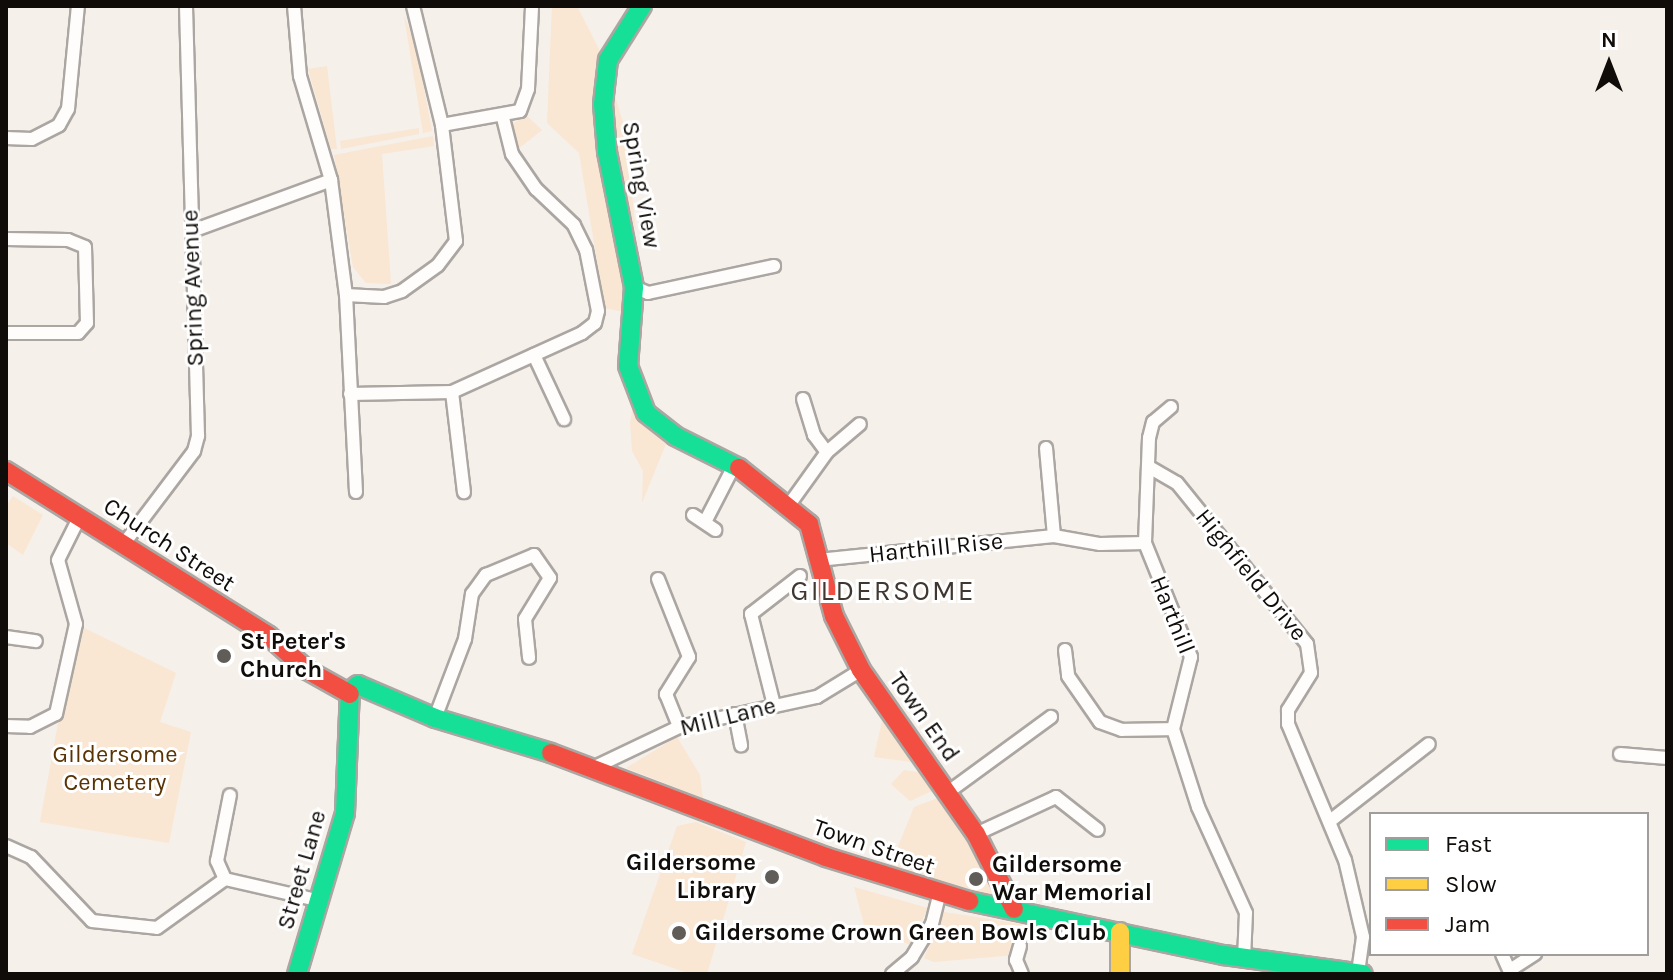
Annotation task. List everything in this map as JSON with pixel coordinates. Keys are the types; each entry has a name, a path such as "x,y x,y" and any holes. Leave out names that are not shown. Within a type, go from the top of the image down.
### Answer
{"main road":[{"name":"Spring View","path":"642,6 608,60 603,104 607,152 634,287 628,366 646,413 675,436 735,464 809,524 834,616 861,670"},
{"name":"Church Street","path":"8,478 80,516 304,662 307,670 357,694"},
{"name":"Town End","path":"861,670 976,834 1014,909"},
{"name":"Town Street","path":"357,694 389,708 399,704 595,767 826,857 939,895 1285,969 1356,972"},
{"name":"Street Lane","path":"297,974 345,813 349,729 357,694"},
{"path":"1120,932 1120,974"}],"street":[{"path":"6,138 32,139 59,125 68,109 78,6"},
{"name":"Spring Avenue","path":"123,545 194,451 198,436 186,6"},
{"path":"294,6 300,76 331,180 346,295 356,492"},
{"path":"346,295 384,297 402,291 451,253 457,229 442,125 413,6"},
{"path":"442,125 503,117 520,111 528,89 532,6"},
{"path":"350,394 452,392 582,333 595,323 598,311 586,250 574,225 536,189 512,154 503,117"},
{"path":"192,231 331,180"},
{"path":"6,239 68,240 85,247 87,323 78,333 6,333"},
{"path":"634,287 648,293 774,266"},
{"path":"534,355 564,419"},
{"path":"452,392 464,492"},
{"path":"803,399 814,435 827,452"},
{"name":"Harthill","path":"1171,407 1153,422 1145,543 1191,657 1173,729"},
{"path":"789,505 827,452 860,424"},
{"path":"1046,448 1054,536"},
{"path":"704,522 735,464"},
{"name":"Highfield Drive","path":"1149,467 1177,483 1307,644 1311,673 1288,710 1288,724 1345,860 1367,934 1356,972"},
{"path":"6,726 30,727 56,714 76,624 58,560 80,516"},
{"name":"Harthill Rise","path":"818,560 1054,536 1100,544 1145,543"},
{"path":"435,718 465,639 472,594 486,575 534,555 550,578 525,619 529,658"},
{"path":"774,705 751,614 800,576"},
{"path":"658,579 689,657 666,694 679,727"},
{"path":"6,637 36,641"},
{"path":"1065,650 1068,676 1100,722 1122,730 1173,729 1198,807 1246,913 1244,959"},
{"name":"Mill Lane","path":"595,767 679,727 817,697 861,670"},
{"path":"735,714 741,745"},
{"path":"947,793 1051,717"},
{"path":"1330,821 1429,744"},
{"path":"1620,754 1667,758"},
{"path":"225,879 217,861 230,795"},
{"path":"976,834 1056,797 1098,830"},
{"path":"6,846 31,857 79,913 92,921 157,928 225,879 317,900"},
{"path":"892,974 912,957 932,924 939,895"},
{"path":"1020,946 1016,960 1022,974"},
{"path":"1511,972 1532,956"}],"green space":[{"path":"552,6 577,6 605,61 628,313 605,308 579,153 547,123"},
{"path":"404,16 416,46 432,131 423,133"},
{"path":"327,66 337,149 331,149 308,69"},
{"path":"609,76 625,129 636,232 614,157"},
{"path":"527,116 542,130 518,149 512,124"},
{"path":"419,128 419,134 341,149 340,141"},
{"path":"433,136 434,146 382,154 391,284 366,283 353,267 334,155"},
{"path":"634,400 668,439 642,503 643,471 632,451 630,423"},
{"path":"13,496 43,515 23,555 6,543 6,506"},
{"name":"Gildersome Cemetery","path":"76,624 176,673 160,722 191,732 169,843 40,822"},
{"path":"882,721 911,758 912,762 874,757"},
{"path":"677,737 700,775 703,798 626,768"},
{"path":"904,770 922,773 932,791 910,801 891,784"},
{"path":"938,798 995,885 989,900 888,871 914,807"},
{"path":"696,822 746,842 707,974 691,974 632,954 677,826"},
{"path":"854,887 928,908 910,945 864,924"},
{"path":"944,912 1027,925 1015,955 934,962 924,958"}],"traffic: fast":[{"path":"642,6 608,60 603,104 607,152 634,287 628,366 646,413 675,436 739,468"},
{"path":"297,974 345,813 350,691 358,685 435,718 551,753"},
{"path":"969,901 1224,955 1363,974"}],"traffic: slow":[{"path":"1120,932 1120,974"}],"traffic: jam":[{"path":"739,468 809,524 834,616 861,670 976,834 1014,909"},
{"path":"6,471 269,636 307,670 350,694"},
{"path":"551,753 826,857 969,901"}],"place":[{"name":"St Peter's Church","path":"224,656"},
{"name":"Gildersome Library","path":"772,877"},
{"name":"Gildersome War Memorial","path":"976,879"},
{"name":"Gildersome Crown Green Bowls Club","path":"679,933"}],"district":[{"name":"GILDERSOME","path":"883,591"}]}
